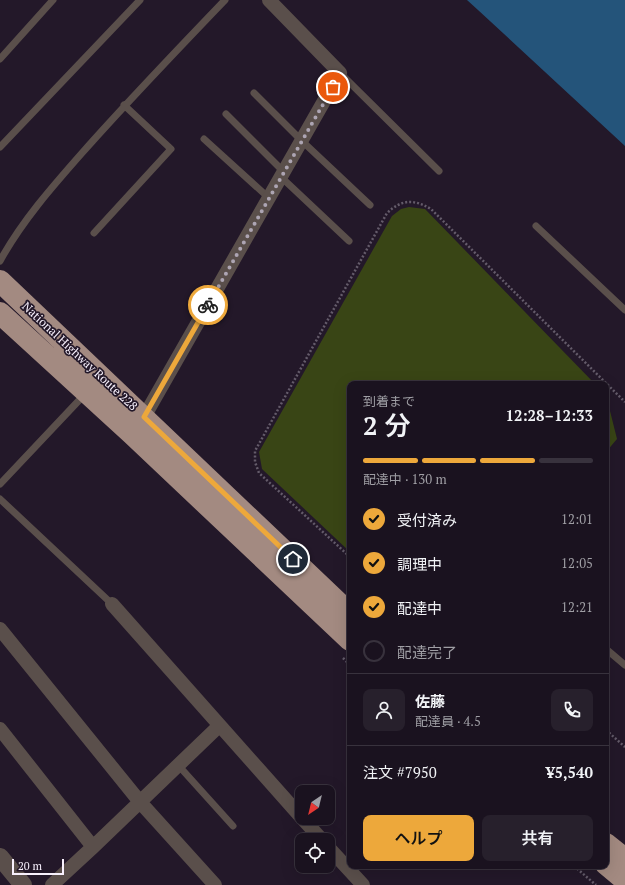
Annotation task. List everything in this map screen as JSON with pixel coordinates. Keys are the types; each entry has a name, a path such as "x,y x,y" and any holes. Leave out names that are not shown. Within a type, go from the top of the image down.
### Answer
{"highway":[{"name":"National Highway Route 228","path":"0,281 347,611"},
{"name":"National Highway Route 228","path":"0,313 347,637"},
{"path":"609,846 625,859"},
{"path":"609,867 625,880"}],"street":[{"path":"144,417 340,73 269,0"},
{"path":"112,604 295,810"},
{"path":"0,629 140,802 215,885"},
{"path":"52,885 219,726"},
{"path":"0,729 93,847"},
{"path":"308,825 316,833"},
{"path":"335,854 347,867"},
{"path":"0,857 23,885"},
{"path":"349,869 363,885"}],"lane":[{"path":"0,59 53,0"},
{"path":"0,147 140,0"},
{"path":"0,261 7,248 40,201 124,105 225,0"},
{"path":"340,73 439,171"},
{"path":"254,93 370,205"},
{"path":"94,234 171,149 124,105"},
{"path":"226,114 282,174 349,241"},
{"path":"204,138 269,198"},
{"path":"536,226 625,310"},
{"path":"0,484 86,392"},
{"path":"0,499 112,604"},
{"path":"609,652 625,665"},
{"path":"178,765 233,826"}],"path":[{"path":"347,555 259,473 255,462 255,451 387,213 394,206 412,202 421,203 431,209 604,381"},
{"path":"609,386 625,402"},
{"path":"609,733 625,747"},
{"path":"577,869 596,885"}],"green space":[{"path":"409,207 425,209 592,381 347,381 347,549 262,469 259,452 392,216 401,209"},
{"path":"609,407 617,439 609,448"}],"water":[{"path":"467,0 625,0 625,146 478,10"}],"way so far":[{"path":"208,305 333,87"}],"route":[{"path":"208,305 144,417 293,559"}]}
